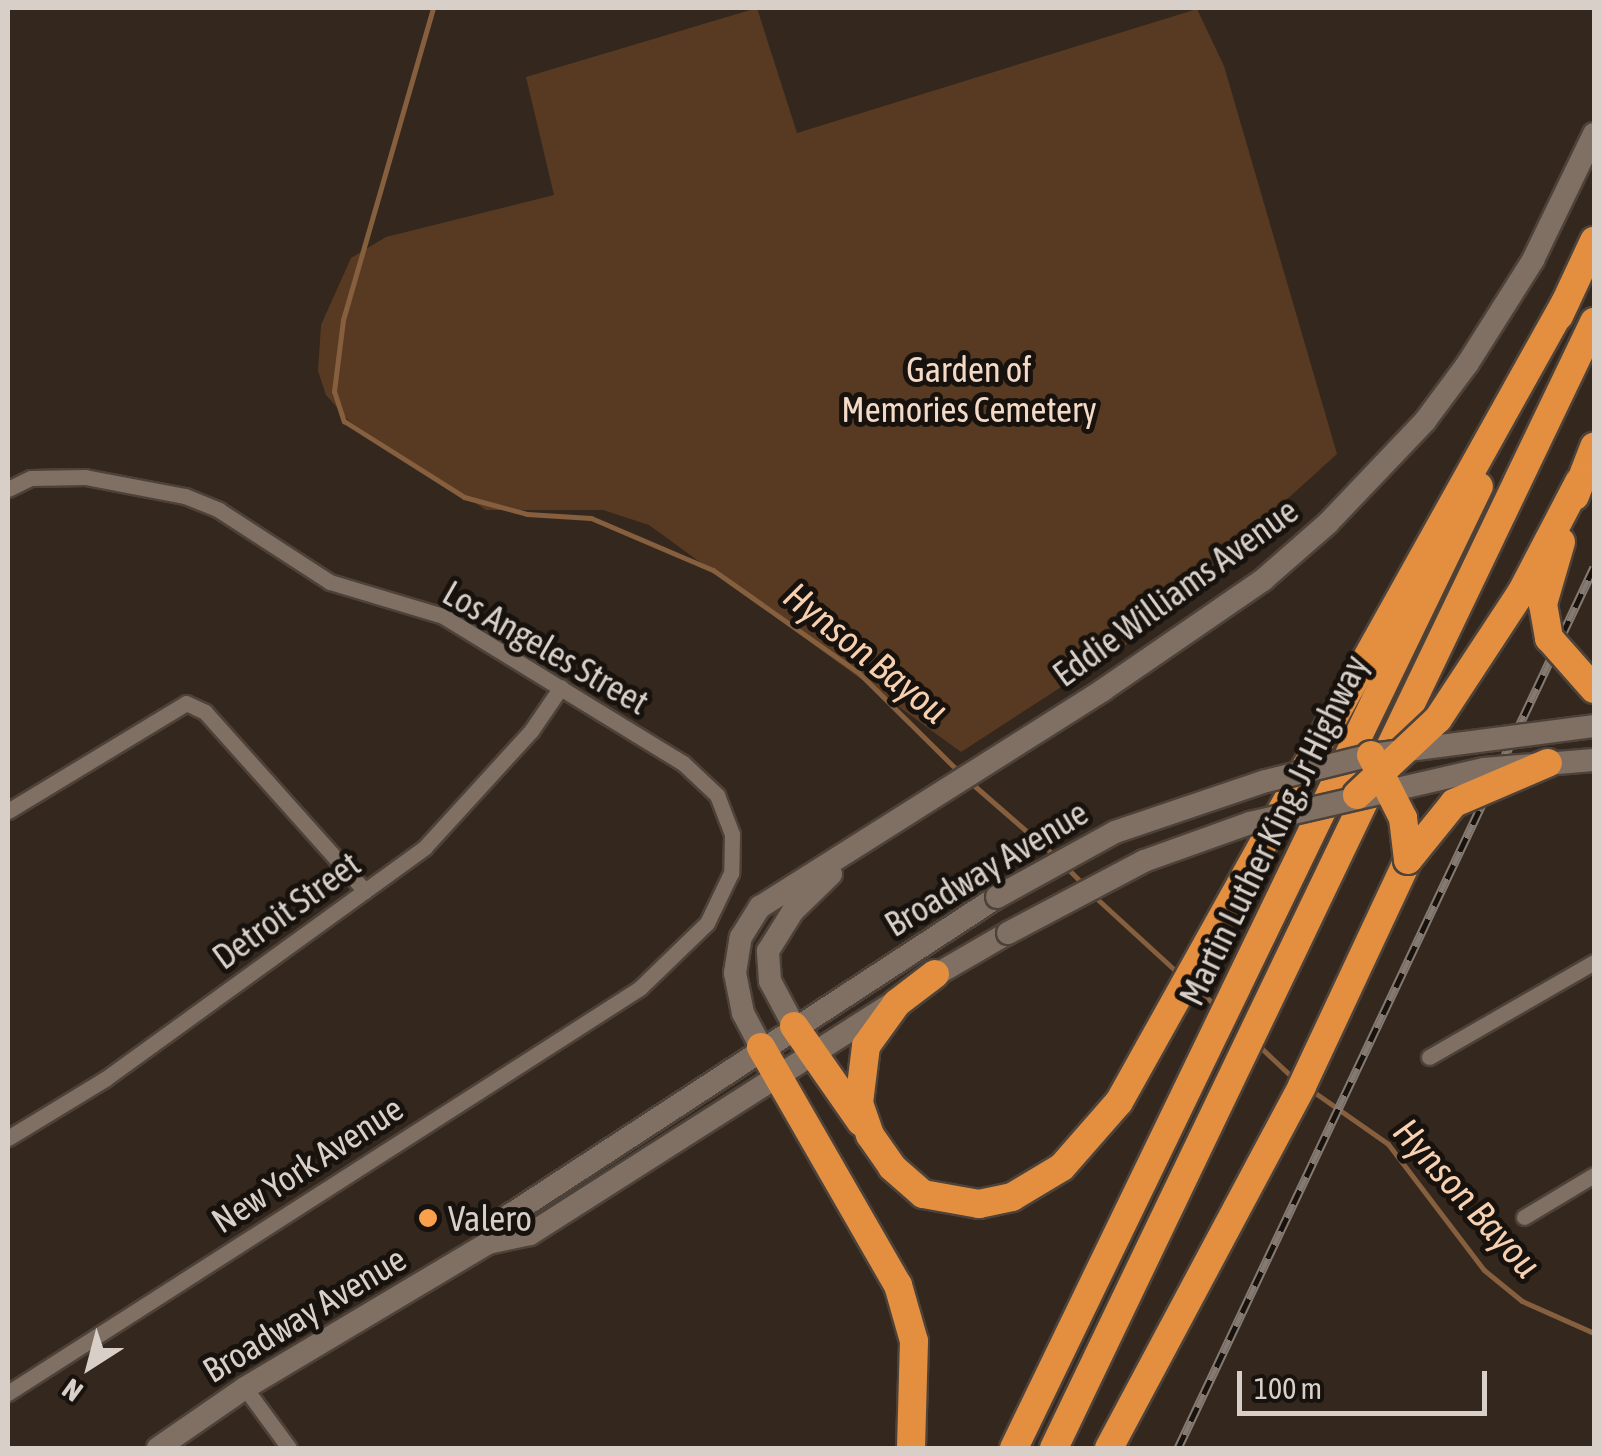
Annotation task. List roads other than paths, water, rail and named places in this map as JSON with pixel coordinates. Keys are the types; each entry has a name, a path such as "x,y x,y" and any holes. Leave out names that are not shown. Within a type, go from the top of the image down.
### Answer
{"highway":[{"name":"Martin Luther King, Jr Highway","path":"1014,1448 1235,997 1594,241"},
{"path":"794,1026 892,1167 924,1194 978,1204 1012,1197 1073,1154 1119,1102 1566,301"},
{"name":"Martin Luther King, Jr Highway","path":"1054,1448 1265,1020 1594,322"},
{"path":"1357,795 1410,749 1487,648 1579,482 1594,447"},
{"path":"1579,482 1543,604 1548,638 1594,689"},
{"path":"1115,1438 1302,1086 1408,860 1454,803 1548,763"},
{"path":"1382,772 1408,860"},
{"path":"870,1135 859,1103 866,1046 897,1004 935,974"},
{"path":"761,1047 898,1286 914,1342 910,1448"}],"main road":[{"name":"Eddie Williams Avenue","path":"761,1047 744,1012 735,973 741,937 760,907 996,760 1263,580 1373,478 1425,420 1501,315 1594,134"},
{"path":"1410,749 1594,726"},
{"name":"Broadway Avenue","path":"158,1448 245,1388 488,1242 510,1215 761,1047 997,898 1114,832 1266,781 1594,760"},
{"name":"Broadway Avenue","path":"488,1242 530,1234 782,1078 935,974 1144,861 1250,823 1357,795"},
{"name":"Eddie Williams Avenue","path":"794,1026 770,982 768,951 792,912 863,842"},
{"path":"629,1135 649,1161"}],"street":[{"name":"Los Angeles Street","path":"8,489 32,478 85,477 185,496 219,510 330,582 443,616 682,763 717,795 732,834 731,873 707,924 640,988"},
{"name":"Detroit Street","path":"8,1138 104,1079 424,847 486,783 561,687"},
{"path":"8,811 186,703 205,712 365,891"},
{"path":"1429,1057 1594,962"},
{"name":"New York Avenue","path":"8,1393 640,988"},
{"path":"1524,1217 1594,1175"},
{"path":"245,1388 289,1448"}],"waterway":[{"name":"Hynson Bayou","path":"433,8 343,320 334,391 344,421 464,497 527,514 591,518 713,570 859,673 958,771"},
{"name":"Hynson Bayou","path":"970,782 1056,857"},
{"name":"Hynson Bayou","path":"1067,868 1084,885"},
{"name":"Hynson Bayou","path":"1095,897 1179,974"},
{"name":"Hynson Bayou","path":"1195,987 1217,1007"},
{"name":"Hynson Bayou","path":"1258,1045 1293,1078"},
{"name":"Hynson Bayou","path":"1311,1090 1388,1144 1484,1270 1522,1301 1594,1333"}],"railway":[{"path":"1178,1448 1594,567"}],"place":[{"name":"Valero","path":"428,1218"}],"park label":[{"name":"Garden of Memories Cemetery","path":"969,389"}]}
